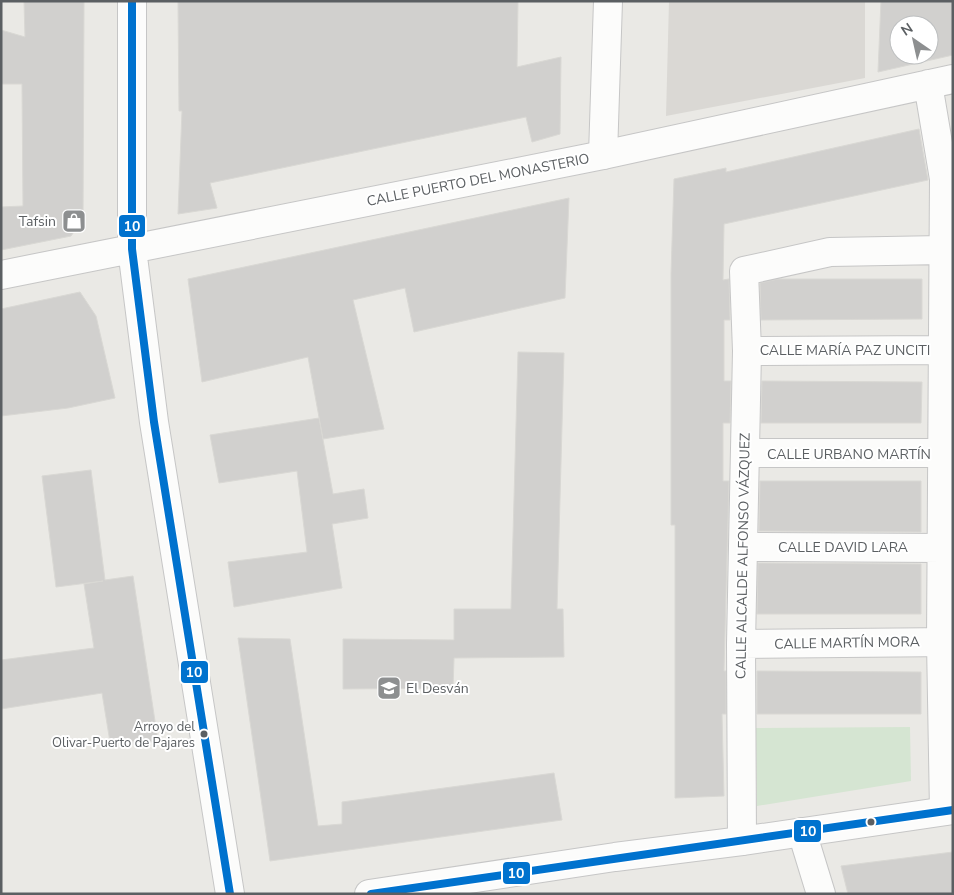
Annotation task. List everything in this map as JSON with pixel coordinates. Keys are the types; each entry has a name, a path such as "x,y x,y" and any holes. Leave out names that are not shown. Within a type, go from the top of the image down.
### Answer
{"street":[{"path":"132,1 132,249 154,422 230,894"},
{"path":"603,155 608,1"},
{"name":"CALLE PUERTO DEL MONASTERIO","path":"1,275 603,155 941,82"},
{"name":"CALLE MARÍA PAZ UNCITI","path":"941,82 944,179 944,350 948,454 942,548 947,642 948,811"},
{"name":"CALLE ALCALDE ALFONSO VÁZQUEZ","path":"742,841 741,644 747,351 744,271 830,252 943,250"},
{"name":"CALLE MARÍA PAZ UNCITI","path":"747,351 944,350"},
{"name":"CALLE URBANO MARTÍN","path":"745,453 948,454"},
{"name":"CALLE DAVID LARA","path":"744,547 942,548"},
{"name":"CALLE MARTÍN MORA","path":"741,644 947,642"},
{"path":"369,894 605,858 742,841 948,811"},
{"path":"802,832 821,894"}],"shaded area":[{"path":"669,1 865,1 865,78 666,116"}],"green space":[{"path":"910,727 911,781 757,806 756,728"}],"building":[{"path":"24,1 84,1 83,219 71,236 1,250 1,207 23,206 22,84 1,84 1,30 25,37"},
{"path":"178,1 518,1 517,67 561,57 560,134 532,142 526,117 210,183 217,208 178,214 182,111 179,111"},
{"path":"881,1 953,1 953,55 939,58 939,15 889,15 889,65 909,65 878,72"},
{"path":"919,129 928,180 724,224 723,280 729,279 730,320 724,320 724,381 731,381 730,423 723,423 723,481 729,481 724,671 726,671 726,714 722,714 724,796 675,798 675,525 671,525 671,274 674,179 726,168 726,172"},
{"path":"569,198 565,298 414,332 405,288 353,300 384,429 323,439 308,357 202,382 188,279"},
{"path":"778,279 922,279 922,319 761,320 760,283"},
{"path":"80,292 96,316 115,398 68,408 1,416 1,309"},
{"path":"518,352 564,353 557,609 563,609 564,657 454,658 453,688 343,689 343,639 454,640 454,609 511,609"},
{"path":"762,381 922,382 921,423 761,423"},
{"path":"319,418 333,494 364,489 368,518 332,524 342,588 234,607 228,562 307,552 297,471 219,483 210,435"},
{"path":"91,470 105,580 133,576 158,741 111,748 102,693 1,709 1,660 94,648 84,584 103,581 56,587 42,476"},
{"path":"760,481 921,481 921,532 759,531"},
{"path":"758,563 921,564 921,614 757,614"},
{"path":"238,638 290,639 318,826 342,824 342,802 554,773 562,820 270,861"},
{"path":"757,671 921,672 921,714 757,714"},
{"path":"953,852 953,894 848,894 841,866"}],"transit line":[{"name":"10","path":"132,1 132,249 154,422 230,894"},
{"name":"10","path":"371,894 953,810"}],"place":[{"name":"Tafsin","path":"74,221"},
{"name":"El Desván","path":"389,688"},
{"name":"Arroyo del Olivar-Puerto de Pajares","path":"204,734"}]}
